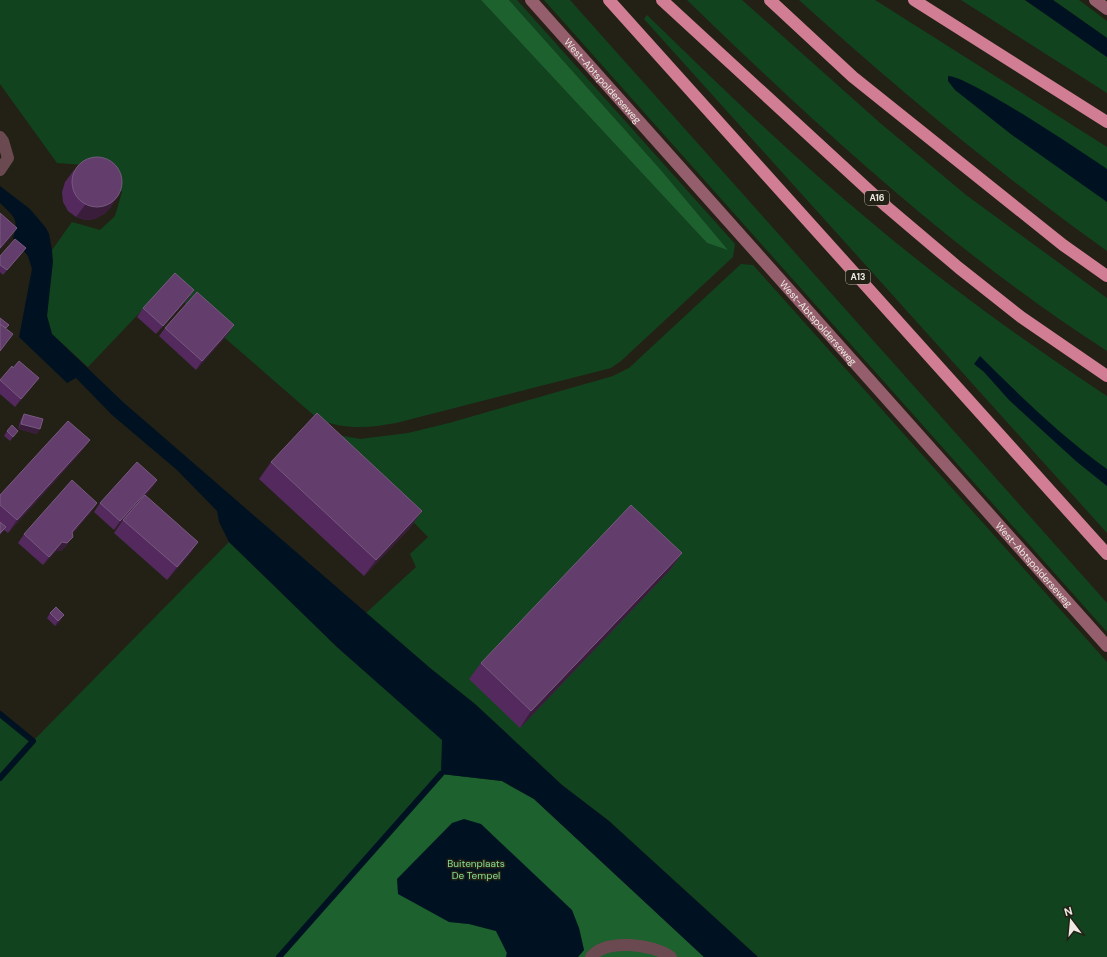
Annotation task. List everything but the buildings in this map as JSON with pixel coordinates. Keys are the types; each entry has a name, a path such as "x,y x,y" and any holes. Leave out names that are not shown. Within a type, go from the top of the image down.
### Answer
{"highway":[{"name":"A13","path":"609,0 1107,554"},
{"name":"A16","path":"662,0 887,207 958,268 1021,317 1107,376"},
{"path":"770,0 853,77 1063,245 1107,276"},
{"path":"914,0 1107,122"}],"street":[{"name":"West-Abtspolderseweg","path":"531,0 1107,646"},
{"path":"1095,0 1107,9"}],"lane":[{"path":"0,137 3,141 8,158 0,170"},
{"path":"591,957 595,952 608,947 629,945 663,952 671,957"}],"green space":[{"path":"0,0 481,0 707,243 727,249 660,169 509,0 517,0 735,244 733,257 621,361 611,368 386,425 357,427 337,425 318,419 165,286 88,367 52,334 47,316 52,250 72,222 100,230 115,216 122,192 99,166 57,163 0,84"},
{"path":"481,0 509,0 660,169 728,250 707,243"},
{"path":"544,0 570,0 1107,603 1107,632"},
{"path":"687,0 742,0 879,122 966,195 1107,298 1107,351 1050,313 995,272 888,186 786,94"},
{"path":"799,0 875,0 1107,147 1107,251 988,161 911,98"},
{"path":"961,0 1025,0 1107,57 1107,93"},
{"path":"1053,0 1079,0 1107,21 1107,38"},
{"path":"647,15 785,147 871,222 986,312 1107,396 1107,533 644,19"},
{"path":"741,264 753,265 1107,662 1107,957 758,957 609,821 562,785 475,704 430,668 366,613 416,567 410,554 428,537 326,433 360,439 408,433 449,423 613,376 629,368"},
{"path":"229,542 337,647 443,740 441,774 502,781 704,957 0,957 0,714 33,741"},
{"name":"Buitenplaats De Tempel","path":"441,774 502,781 534,799 704,957 578,957 584,950 579,928 449,922 469,924 496,931 507,953 506,957 279,957"}],"water":[{"path":"1025,0 1053,0 1107,38 1107,57"},
{"path":"948,76 959,79 1001,101 1107,169 1107,202 1012,135 955,90 948,81"},
{"path":"0,186 30,209 46,228 49,234 53,262 47,316 52,334 123,402 430,668 475,704 562,785 609,821 758,957 704,957 534,799 502,781 441,774 442,740 337,647 229,542 219,522 217,511 177,470 112,415 76,378 67,383 19,337 32,269 28,256 13,238 16,226 14,218 0,203"},
{"path":"980,356 1057,429 1107,469 1107,486 1077,462 1009,400 984,372 974,364"},
{"path":"464,819 481,824 572,910 579,928 584,950 578,957 506,957 507,953 496,931 469,924 449,922 398,894 397,879 452,823"}],"waterway":[{"path":"0,714 33,741 0,778"},
{"path":"279,957 441,774"}]}
